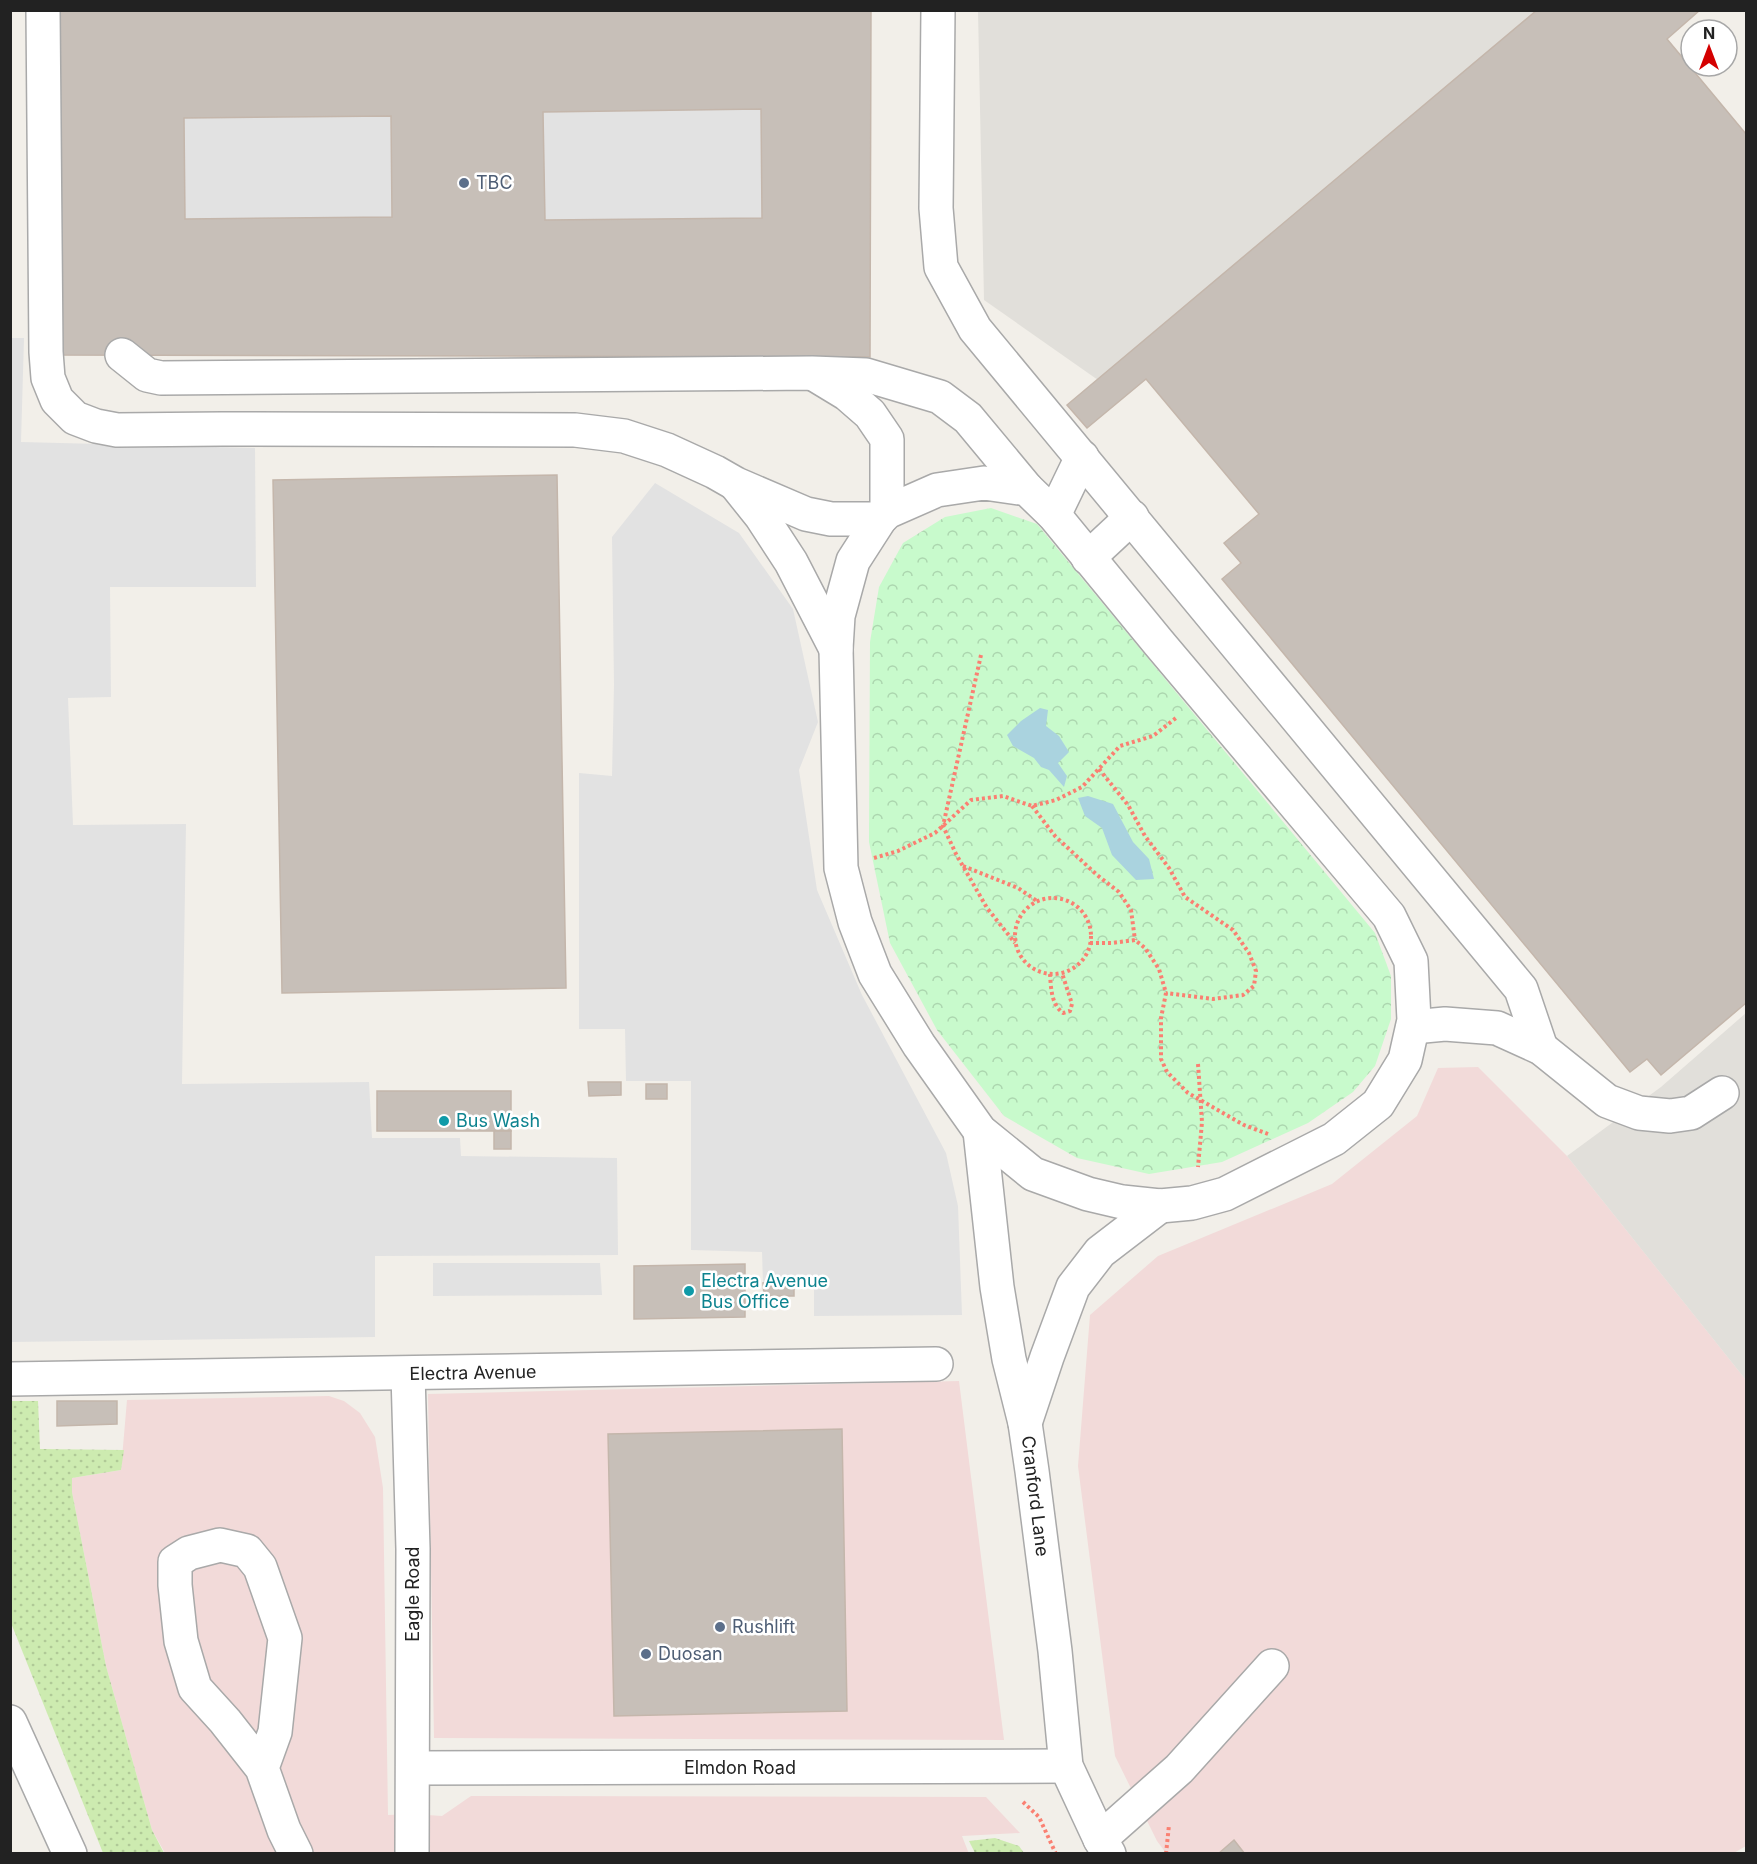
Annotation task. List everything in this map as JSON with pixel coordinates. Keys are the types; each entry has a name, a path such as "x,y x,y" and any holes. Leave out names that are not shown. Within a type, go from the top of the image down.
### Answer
{"lane":[{"path":"43,10 48,378 57,400 75,418 96,426 117,430 575,430 624,436 667,450 736,484 806,514 831,519 883,516 937,490 984,483 1027,489"},
{"path":"938,10 936,208 941,267 975,329 1521,989 1541,1048"},
{"path":"122,355 147,375 161,378 812,373 866,375 940,397 968,418 1027,489 1054,515 1389,916 1411,961 1414,1020 1405,1060 1378,1104 1334,1139 1225,1194 1192,1203 1160,1206 1122,1202 1088,1194 1033,1174 980,1131 919,1045 875,974 855,922 841,868 836,649 838,616 853,561 883,516 887,439 870,414 847,394 812,373"},
{"path":"1054,515 1082,457"},
{"path":"736,484 761,516 791,562 836,649"},
{"path":"1088,558 1132,517"},
{"path":"1413,1027 1445,1024 1497,1028 1541,1048 1607,1101 1639,1113 1670,1116 1691,1113 1722,1094"},
{"name":"Cranford Lane","path":"980,1131 1009,1359 1025,1423 1055,1651 1066,1766 1104,1846"},
{"path":"1025,1423 1073,1287 1100,1252 1160,1206"},
{"name":"Electra Avenue","path":"10,1379 936,1364"},
{"name":"Eagle Road","path":"408,1374 413,1549 412,1854"},
{"path":"262,1768 275,1732 285,1638 272,1598 261,1567 247,1551 220,1545 189,1553 175,1562 175,1585 181,1641 195,1688 225,1721 262,1768 284,1830 296,1854"},
{"path":"1104,1846 1179,1769 1272,1666"},
{"path":"10,1722 70,1854"},
{"name":"Elmdon Road","path":"413,1768 1066,1766"}],"path":[{"path":"981,655 943,826 987,908 1015,943 1020,955 1038,971 1050,974 1062,973 1074,968 1083,960 1090,943 1089,924 1074,904 1062,899 1050,898 1027,908 1019,918 1015,931 1015,943"},
{"path":"841,868 898,851 935,833 971,800 1003,796 1032,806 1056,800 1082,787 1120,746 1153,736 1204,696"},
{"path":"1099,770 1128,805 1145,836 1169,868 1185,897 1233,930 1249,953 1256,971 1254,986 1243,994 1213,999 1166,993"},
{"path":"1032,806 1054,836 1119,892 1131,910 1135,940 1145,948 1159,969 1166,993 1161,1018 1161,1059 1167,1072 1188,1093 1244,1125 1271,1135 1284,1164"},
{"path":"963,866 1018,888 1037,902"},
{"path":"1090,943 1135,940"},
{"path":"1050,974 1051,992 1056,1008 1063,1013 1070,1011 1072,1004 1062,973"},
{"path":"1198,1064 1202,1122 1198,1167"},
{"path":"1024,1802 1039,1817 1056,1854"}],"shaded area":[{"name":"TBC","path":"58,11 871,11 870,357 58,355"},
{"path":"978,11 1537,11 1098,380 984,300"},
{"path":"11,338 24,338 21,442 255,448 256,587 110,587 111,697 68,698 73,825 186,824 182,1084 369,1082 372,1138 460,1138 461,1156 617,1158 618,1255 375,1256 375,1337 11,1342"},
{"path":"655,483 739,533 793,609 818,722 799,770 817,890 862,995 946,1153 958,1206 962,1315 814,1316 814,1284 763,1283 762,1252 691,1250 691,1081 626,1081 625,1029 579,1029 579,773 612,776 614,685 612,537"},
{"path":"1746,1013 1746,1380 1567,1156 1661,1087"},
{"path":"1478,1067 1567,1156 1746,1380 1746,1846 1732,1854 1166,1853 1157,1841 1115,1756 1078,1466 1090,1315 1158,1256 1332,1184 1417,1116 1438,1068"},
{"path":"433,1263 600,1263 602,1295 433,1296"},
{"path":"959,1381 1004,1740 434,1738 428,1394"},
{"path":"329,1396 344,1401 360,1413 375,1437 383,1488 388,1815 442,1816 471,1796 986,1797 1020,1833 962,1836 969,1854 165,1853 152,1830 106,1666 72,1492 72,1478 121,1470 127,1400"}],"green space":[{"path":"991,508 1037,524 1375,933 1391,976 1391,1019 1375,1066 1353,1092 1308,1123 1222,1162 1149,1174 1077,1158 1004,1116 937,1030 890,943 869,842 870,642 879,587 903,543 945,517"},
{"path":"10,1401 38,1401 40,1449 124,1450 121,1470 72,1478 72,1492 106,1666 152,1830 164,1853 103,1853 11,1623"},
{"path":"995,1838 1019,1846 1024,1853 975,1853 969,1841"}],"water":[{"path":"1040,708 1048,710 1046,726 1059,736 1069,752 1058,763 1067,776 1064,787 1049,770 1041,767 1034,758 1013,746 1007,735 1021,721"},
{"path":"1088,796 1113,804 1133,842 1149,859 1154,879 1136,880 1112,855 1102,828 1085,816 1078,798"}],"building":[{"name":"TBC","path":"58,10 871,10 870,357 58,355","holes":["761,109 762,218 545,220 543,112","391,116 392,217 185,219 184,118"]},
{"path":"1537,10 1700,10 1691,18 1679,18 1679,28 1667,39 1679,53 1679,78 1699,78 1746,134 1746,1003 1661,1075 1647,1059 1630,1072 1222,579 1241,563 1224,543 1259,514 1146,379 1087,428 1067,405"},
{"path":"557,475 566,988 282,993 273,480"},
{"path":"588,1082 621,1082 621,1095 589,1096"},
{"path":"646,1084 667,1084 667,1099 646,1099"},
{"name":"Bus Wash","path":"377,1091 511,1091 511,1131 377,1131"},
{"path":"494,1131 511,1131 511,1149 494,1149"},
{"name":"Electra Avenue Bus Office","path":"745,1264 745,1317 634,1319 634,1266"},
{"path":"763,1283 794,1283 794,1296 764,1296"},
{"path":"57,1401 117,1401 117,1424 57,1426"},
{"path":"842,1429 847,1711 614,1716 608,1434"},
{"path":"1234,1840 1245,1854 1218,1854"}],"place":[{"name":"TBC","path":"464,183"},
{"name":"Bus Wash","path":"444,1121"},
{"name":"Electra Avenue Bus Office","path":"689,1291"},
{"name":"Rushlift","path":"720,1627"},
{"name":"Duosan","path":"646,1654"}]}
